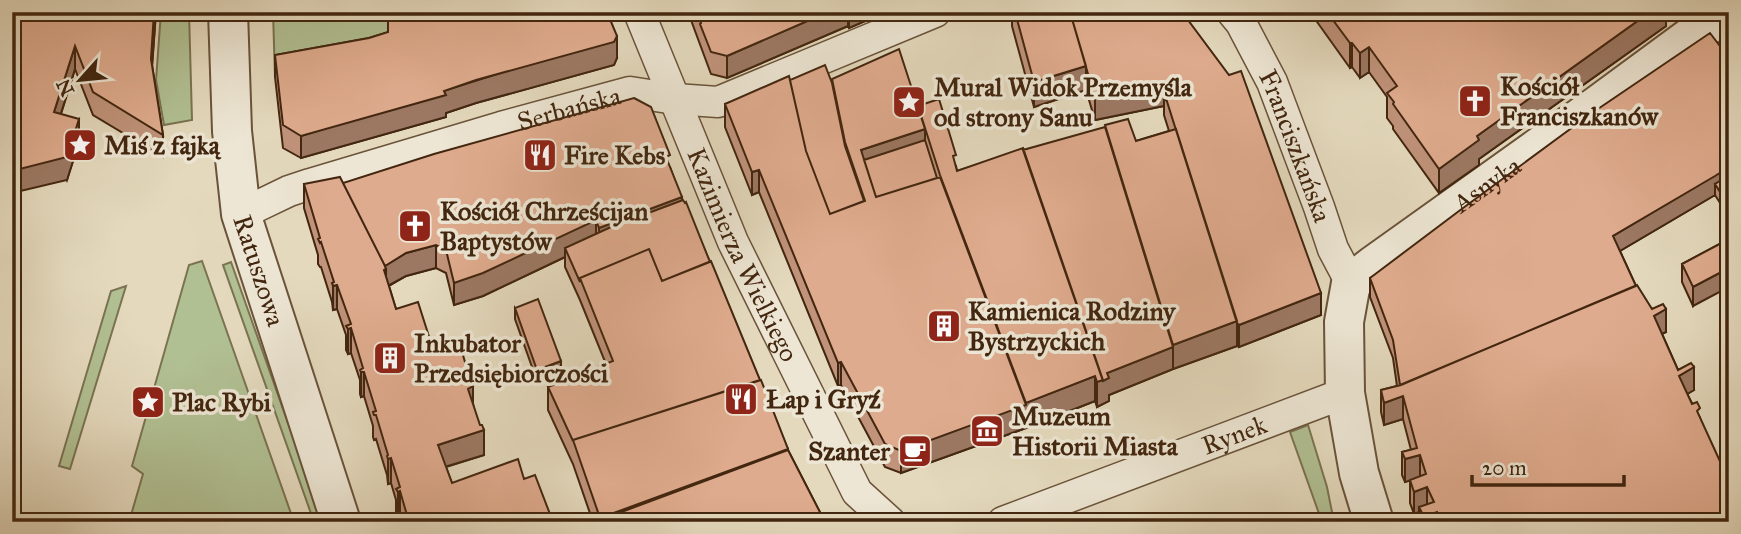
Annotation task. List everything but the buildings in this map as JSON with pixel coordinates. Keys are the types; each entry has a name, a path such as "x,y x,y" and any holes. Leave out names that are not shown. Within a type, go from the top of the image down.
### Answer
{"street":[{"name":"Ratuszowa","path":"228,12 232,131 241,214 341,522"},
{"name":"Kazimierza Wielkiego","path":"639,12 733,242 857,492 890,522"},
{"name":"Serbańska","path":"241,214 310,184 630,92 718,102 935,12"},
{"name":"Franciszkańska","path":"1232,12 1241,23 1272,82 1333,249 1352,283"},
{"name":"Asnyka","path":"1352,283 1679,45 1727,15"},
{"path":"1352,283 1344,322 1345,393 1359,473 1374,522"},
{"name":"Rynek","path":"1003,522 1345,393"}],"green space":[{"path":"161,12 189,12 192,120 164,125 156,80"},
{"path":"273,12 412,12 420,35 369,61 275,77"},
{"path":"202,261 294,522 129,522 143,474 132,466 189,265"},
{"path":"231,262 323,522 314,522 223,265"},
{"path":"126,286 70,469 59,466 111,291"},
{"path":"1308,425 1327,487 1334,522 1322,522 1290,432"}],"place":[{"name":"Kościół Franciszkanów","path":"1475,101"},
{"name":"Mural Widok Przemyśla od strony Sanu","path":"909,102"},
{"name":"Miś z fajką","path":"80,145"},
{"name":"Fire Kebs","path":"540,155"},
{"name":"Kościół Chrześcijan Baptystów","path":"415,226"},
{"name":"Kamienica Rodziny Bystrzyckich","path":"944,326"},
{"name":"Inkubator Przedsiębiorczości","path":"390,358"},
{"name":"Łap i Gryź","path":"741,399"},
{"name":"Plac Rybi","path":"148,402"},
{"name":"Muzeum Historii Miasta","path":"987,431"},
{"name":"Szanter","path":"915,451"}]}
